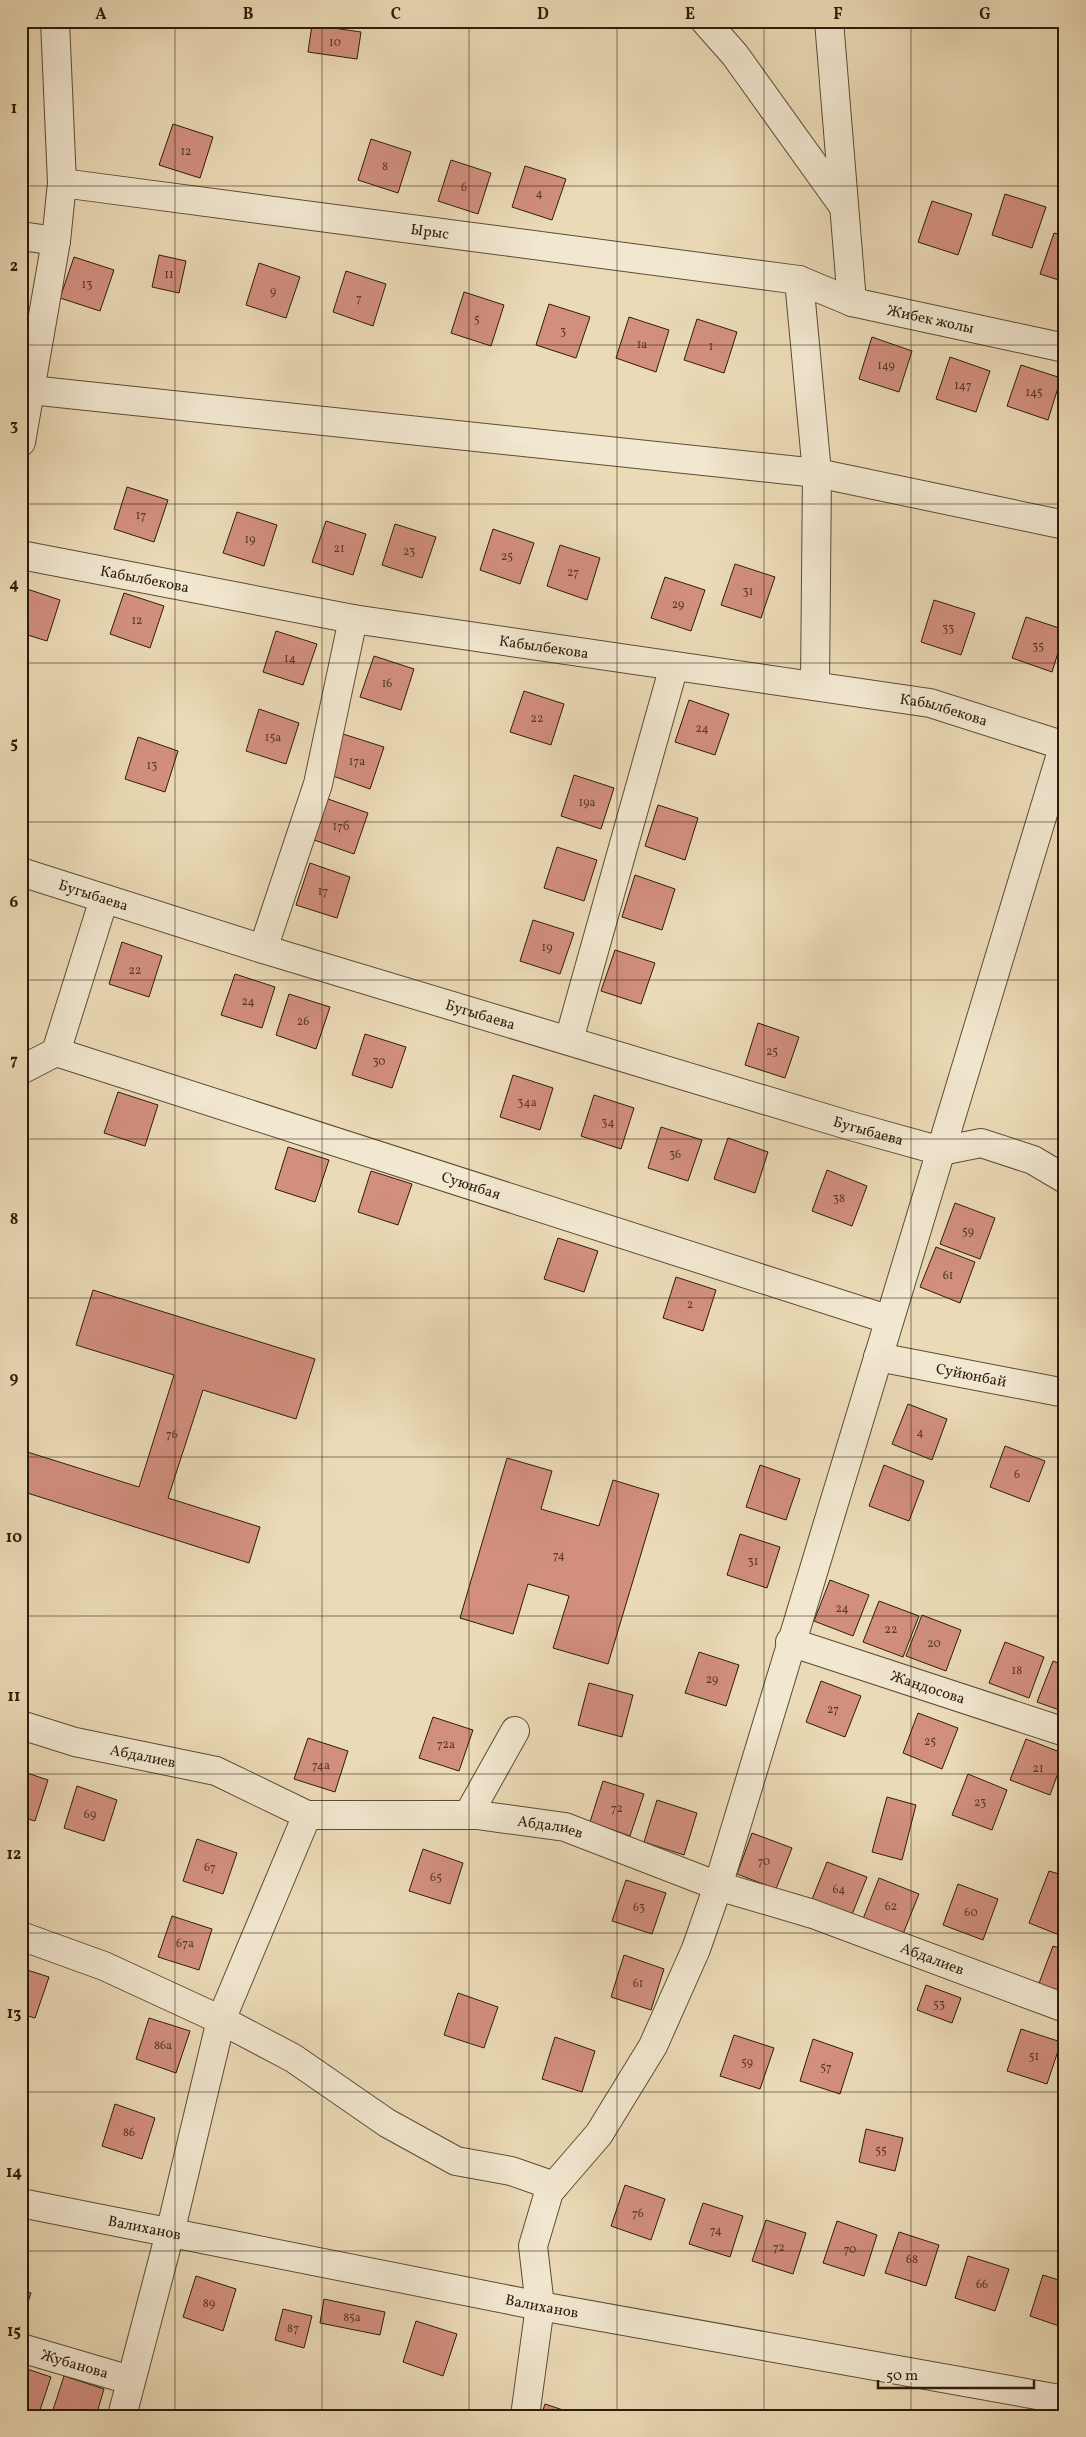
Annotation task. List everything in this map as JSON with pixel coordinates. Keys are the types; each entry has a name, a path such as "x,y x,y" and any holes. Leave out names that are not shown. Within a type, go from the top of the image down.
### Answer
{"street":[{"path":"21,442 26,389 56,242 62,183 55,21"},
{"path":"705,21 735,55 844,207"},
{"path":"829,21 852,302"},
{"name":"Ырыс","path":"62,183 799,280"},
{"path":"21,236 56,242"},
{"path":"799,280 817,473 815,684"},
{"name":"Жибек жолы","path":"799,280 852,302 1065,348"},
{"path":"26,389 817,473 1065,525"},
{"name":"Кабылбекова","path":"21,556 353,619 930,702 1064,744"},
{"path":"263,949 318,784 353,619"},
{"path":"569,1040 674,666"},
{"path":"525,2416 540,2306 533,2246 549,2192 599,2134 653,2046 696,1949 718,1886 790,1642 878,1357 887,1320 941,1151 1064,744"},
{"name":"Бугыбаева","path":"21,872 263,949 851,1126 941,1151"},
{"path":"21,1070 56,1052 104,899"},
{"name":"Суюнбая","path":"56,1052 887,1320"},
{"path":"941,1151 981,1143 1033,1160 1065,1179"},
{"name":"Суйюнбай","path":"878,1357 1065,1393"},
{"name":"Жандосова","path":"790,1642 1065,1732"},
{"name":"Абдалиев","path":"21,1725 75,1742 216,1772 307,1815 468,1815 565,1828 718,1886 813,1914 1065,2008"},
{"path":"468,1815 515,1731"},
{"path":"122,2416 170,2233 221,2020 307,1815"},
{"path":"21,1936 104,1966 221,2020 293,2058 387,2123 456,2161 510,2171 554,2186"},
{"name":"Валиханов","path":"21,2203 540,2306 1065,2400"},
{"name":"Жубанова","path":"21,2348 130,2380"}],"building":[{"path":"312,25 361,32 357,59 308,52"},
{"path":"173,124 213,137 200,178 159,165"},
{"path":"371,139 411,152 398,193 358,180"},
{"path":"451,160 491,173 478,214 438,201"},
{"path":"525,166 566,179 552,220 512,207"},
{"path":"1005,194 1046,207 1032,248 992,235"},
{"path":"932,201 972,214 958,255 918,242"},
{"path":"1054,233 1065,236 1065,282 1040,274"},
{"path":"159,255 186,261 179,293 152,287"},
{"path":"74,257 114,270 100,311 60,298"},
{"path":"259,263 300,277 286,318 246,305"},
{"path":"346,271 386,284 373,326 333,312"},
{"path":"464,292 504,305 491,346 451,333"},
{"path":"549,304 590,317 576,358 536,345"},
{"path":"629,317 669,330 656,372 616,358"},
{"path":"697,319 737,332 724,373 684,360"},
{"path":"872,337 912,351 899,392 859,379"},
{"path":"950,357 990,371 976,412 936,399"},
{"path":"1021,365 1061,378 1048,420 1007,406"},
{"path":"127,487 168,500 154,542 114,529"},
{"path":"237,512 277,525 264,566 223,553"},
{"path":"326,521 366,534 353,575 312,562"},
{"path":"395,524 436,537 422,578 382,565"},
{"path":"493,529 534,543 520,584 480,570"},
{"path":"560,545 600,558 587,600 547,586"},
{"path":"735,564 775,577 761,618 721,605"},
{"path":"665,577 705,590 691,631 651,618"},
{"path":"21,587 60,600 47,641 21,633"},
{"path":"124,593 164,606 150,648 110,634"},
{"path":"934,600 975,613 961,655 921,642"},
{"path":"1026,617 1065,630 1052,672 1012,658"},
{"path":"276,631 317,644 303,685 263,672"},
{"path":"374,656 414,669 401,710 360,697"},
{"path":"524,691 564,704 551,745 510,732"},
{"path":"689,700 729,714 715,755 675,742"},
{"path":"259,709 299,723 286,764 246,751"},
{"path":"343,734 384,747 370,789 330,775"},
{"path":"138,737 178,751 165,792 125,779"},
{"path":"574,775 614,788 601,829 561,816"},
{"path":"328,799 368,813 354,854 314,840"},
{"path":"658,805 698,818 685,860 645,846"},
{"path":"557,847 597,860 584,901 544,888"},
{"path":"310,863 350,877 337,918 296,905"},
{"path":"635,875 675,889 662,930 622,917"},
{"path":"533,920 574,933 560,974 520,961"},
{"path":"122,942 162,956 149,997 109,984"},
{"path":"615,950 655,963 641,1004 601,991"},
{"path":"21,963 25,965 21,977"},
{"path":"235,974 275,987 262,1028 221,1015"},
{"path":"289,994 330,1007 316,1049 276,1035"},
{"path":"758,1023 799,1037 785,1078 745,1065"},
{"path":"365,1034 406,1047 392,1088 352,1075"},
{"path":"513,1075 553,1088 540,1130 500,1117"},
{"path":"118,1092 158,1105 145,1146 104,1133"},
{"path":"594,1095 634,1108 621,1149 581,1136"},
{"path":"661,1127 702,1140 688,1181 648,1168"},
{"path":"728,1138 768,1152 755,1193 714,1179"},
{"path":"288,1147 329,1160 315,1202 275,1189"},
{"path":"827,1170 867,1186 852,1226 812,1211"},
{"path":"371,1171 412,1184 398,1225 358,1212"},
{"path":"955,1203 995,1218 980,1259 940,1244"},
{"path":"558,1238 598,1251 584,1292 544,1279"},
{"path":"936,1247 975,1262 960,1303 920,1287"},
{"path":"676,1277 716,1290 703,1331 663,1318"},
{"path":"93,1290 315,1359 296,1419 203,1390 168,1498 260,1527 249,1563 21,1491 21,1450 139,1487 174,1375 76,1345"},
{"path":"908,1404 947,1419 932,1460 892,1444"},
{"path":"1005,1446 1045,1461 1029,1502 990,1487"},
{"path":"507,1458 552,1471 541,1509 599,1526 613,1480 659,1494 608,1664 553,1648 569,1596 528,1584 513,1634 460,1618"},
{"path":"760,1465 800,1479 786,1520 746,1507"},
{"path":"884,1465 924,1481 909,1521 869,1506"},
{"path":"740,1534 780,1547 767,1588 727,1575"},
{"path":"830,1580 869,1595 853,1636 814,1621"},
{"path":"879,1601 919,1616 903,1657 863,1642"},
{"path":"922,1615 961,1630 946,1671 906,1656"},
{"path":"1005,1642 1044,1657 1029,1698 989,1683"},
{"path":"699,1652 739,1665 726,1706 685,1693"},
{"path":"1053,1661 1065,1666 1065,1712 1037,1702"},
{"path":"821,1681 861,1696 845,1737 806,1722"},
{"path":"589,1683 633,1695 622,1737 578,1725"},
{"path":"918,1713 958,1728 942,1769 903,1753"},
{"path":"433,1717 473,1730 459,1771 419,1758"},
{"path":"308,1738 348,1751 335,1792 294,1779"},
{"path":"1026,1739 1065,1754 1050,1795 1010,1780"},
{"path":"21,1771 48,1780 35,1821 21,1817"},
{"path":"968,1774 1007,1790 992,1830 952,1815"},
{"path":"603,1781 644,1794 630,1836 590,1822"},
{"path":"77,1786 117,1800 104,1841 64,1828"},
{"path":"887,1797 916,1805 902,1860 872,1852"},
{"path":"657,1800 697,1813 684,1855 644,1842"},
{"path":"752,1833 792,1848 776,1889 737,1874"},
{"path":"197,1839 237,1853 223,1894 183,1881"},
{"path":"423,1849 463,1863 450,1904 409,1891"},
{"path":"827,1862 867,1877 851,1917 811,1902"},
{"path":"1049,1871 1065,1876 1065,1928 1062,1936 1029,1923"},
{"path":"879,1878 919,1894 903,1934 863,1919"},
{"path":"626,1880 666,1893 652,1934 612,1921"},
{"path":"958,1884 998,1899 983,1940 943,1925"},
{"path":"172,1916 212,1929 199,1970 158,1957"},
{"path":"1053,1946 1065,1950 1065,1997 1038,1986"},
{"path":"624,1955 664,1969 651,2010 611,1997"},
{"path":"21,1968 49,1977 35,2018 21,2014"},
{"path":"926,1985 961,1998 952,2023 917,2010"},
{"path":"458,1993 498,2007 484,2048 444,2035"},
{"path":"149,2018 190,2031 176,2073 136,2059"},
{"path":"1021,2029 1061,2042 1047,2084 1007,2071"},
{"path":"734,2035 774,2048 760,2089 720,2076"},
{"path":"555,2037 595,2051 582,2092 542,2079"},
{"path":"813,2039 853,2053 840,2094 800,2081"},
{"path":"115,2104 155,2118 142,2159 102,2146"},
{"path":"866,2129 903,2138 895,2171 859,2162"},
{"path":"625,2185 665,2199 651,2240 611,2226"},
{"path":"703,2203 743,2216 730,2257 689,2244"},
{"path":"766,2220 806,2233 793,2274 752,2261"},
{"path":"837,2221 877,2235 864,2276 823,2263"},
{"path":"899,2232 939,2245 926,2286 885,2273"},
{"path":"968,2256 1009,2269 995,2311 955,2298"},
{"path":"1043,2275 1065,2282 1065,2328 1030,2316"},
{"path":"196,2276 236,2289 223,2331 183,2317"},
{"path":"21,2290 31,2293 21,2324"},
{"path":"324,2299 385,2312 380,2335 320,2323"},
{"path":"283,2309 312,2316 304,2348 275,2340"},
{"path":"416,2321 457,2334 443,2376 403,2362"},
{"path":"21,2367 51,2377 38,2416 21,2413"},
{"path":"64,2376 104,2389 96,2416 51,2416"},
{"path":"545,2404 581,2416 541,2416"}]}
